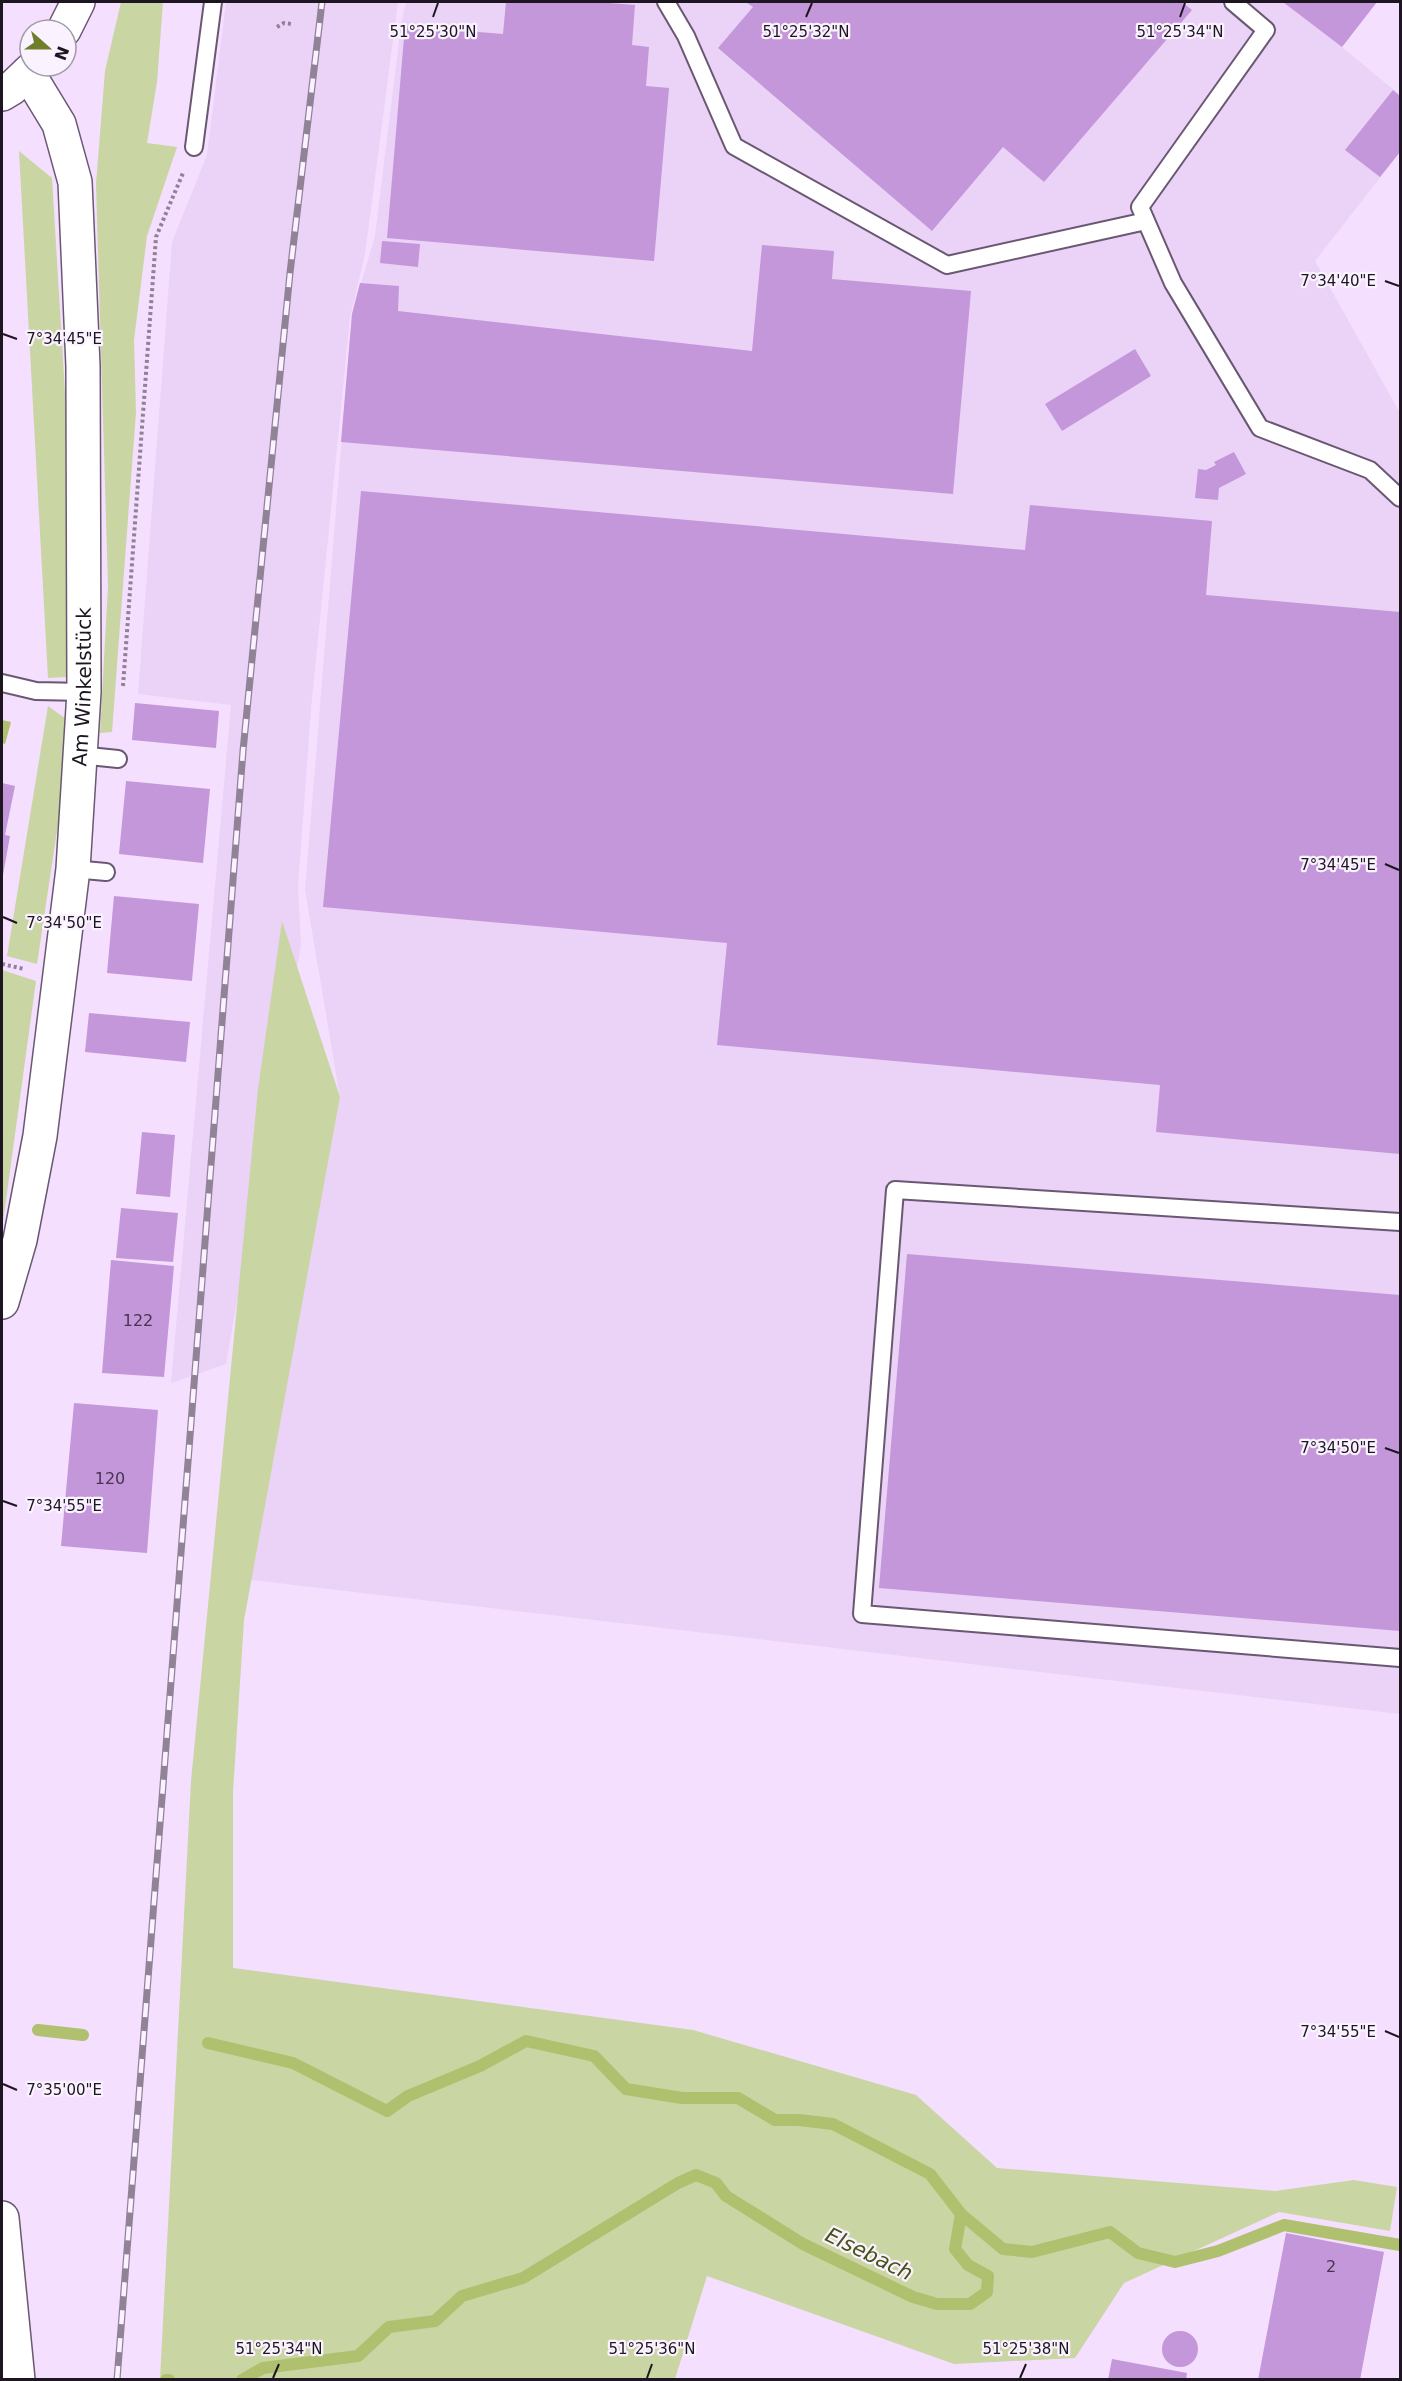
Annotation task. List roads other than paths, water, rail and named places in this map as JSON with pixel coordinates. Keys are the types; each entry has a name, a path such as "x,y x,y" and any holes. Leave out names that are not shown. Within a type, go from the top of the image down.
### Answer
{"street":[{"path":"70,18 78,2"},
{"path":"2,94 22,78"},
{"name":"Am Winkelstück","path":"2,1302 20,1240 40,1136 73,869 84,692 83,366 75,182 59,124 36,78"},
{"path":"2,2218 4,2269 18,2379"}],"lane":[{"path":"194,147 213,2"},
{"path":"666,2 686,36 734,146 947,265 1146,221"},
{"path":"1233,2 1266,30 1140,207 1173,283 1260,428 1370,470 1401,498"},
{"path":"2,683 36,691 84,692"},
{"path":"79,755 117,759"},
{"path":"73,869 106,872"},
{"path":"1401,1222 895,1190 862,1614 1401,1658"}],"waterway":[{"path":"38,2030 83,2035"},
{"path":"208,2043 293,2063 387,2111 408,2096 480,2066 526,2041 594,2056 626,2089 682,2098 738,2098 775,2120 833,2124 930,2174 961,2214"},
{"name":"Elsebach","path":"242,2380 263,2368 358,2356 389,2327 435,2321 462,2296 523,2278 678,2183 696,2175 716,2183 726,2196 803,2244 913,2297 937,2304 970,2304 987,2292 988,2276 968,2265 955,2249 961,2214 1003,2249 1032,2252 1110,2232 1138,2253 1175,2262 1218,2251 1284,2225 1400,2245"}],"railway":[{"path":"117,2380 243,751 290,273 322,2"}]}
